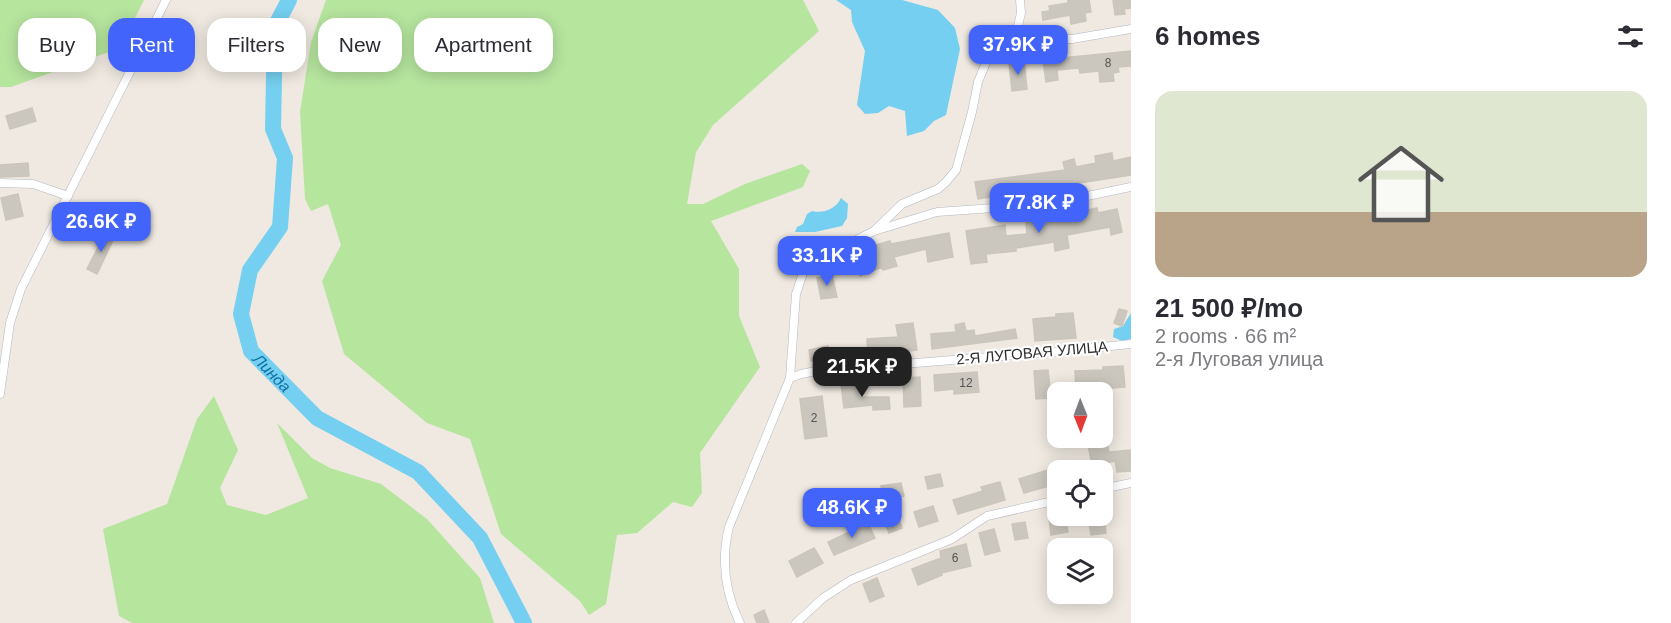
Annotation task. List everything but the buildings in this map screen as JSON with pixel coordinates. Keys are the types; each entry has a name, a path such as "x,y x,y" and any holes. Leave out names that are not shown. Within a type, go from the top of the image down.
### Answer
{"street":[{"path":"0,394 14,307 21,289 166,0"},
{"path":"1015,39 1022,14 1020,0"},
{"path":"874,231 902,204 938,189 956,170 978,82 987,60 1002,44 1015,39 1072,39 1131,29"},
{"path":"0,183 33,184 68,196"},
{"path":"740,623 727,591 725,542 729,527 790,378 796,294 804,270 812,262 874,231 937,212 1049,204 1131,187"},
{"name":"2-Я ЛУГОВАЯ УЛИЦА","path":"790,378 816,371 1131,344"},
{"path":"1113,487 1131,483"},
{"path":"796,623 823,598 850,580 952,539 987,516 1047,502"}],"green space":[{"path":"0,0 144,0 135,18 108,18 108,52 96,57 96,18 18,18 18,72 53,72 11,87 0,87"},
{"path":"326,0 803,0 819,31 713,125 696,152 687,204 703,204 745,184 802,164 810,171 803,187 711,221 739,269 739,316 760,367 700,453 702,493 692,507 673,502 637,533 617,535 606,604 589,615 580,601 501,534 470,439 427,423 344,354 322,281 341,245 328,204 311,211 305,199 300,112 311,42 318,22 318,72 402,72 402,18 320,18"},
{"path":"214,396 238,450 220,488 227,505 266,515 308,498 277,423 312,458 330,468 381,484 427,519 480,578 494,623 132,623 119,616 103,529 167,504 197,419"}],"water":[{"path":"836,0 902,0 938,10 955,28 960,49 946,115 934,121 924,131 907,136 905,111 889,106 878,113 865,114 857,105 865,51 852,22 851,10"},
{"path":"841,198 848,204 847,218 842,226 815,232 795,232 797,227 803,224 807,214 812,211 829,210"},
{"path":"1131,313 1131,339 1122,341 1113,337 1114,329 1123,326"}],"waterway":[{"name":"Линда","path":"289,0 275,27 273,129 285,158 280,227 250,270 241,314 251,351 317,418 418,472 480,538 524,623"}]}
